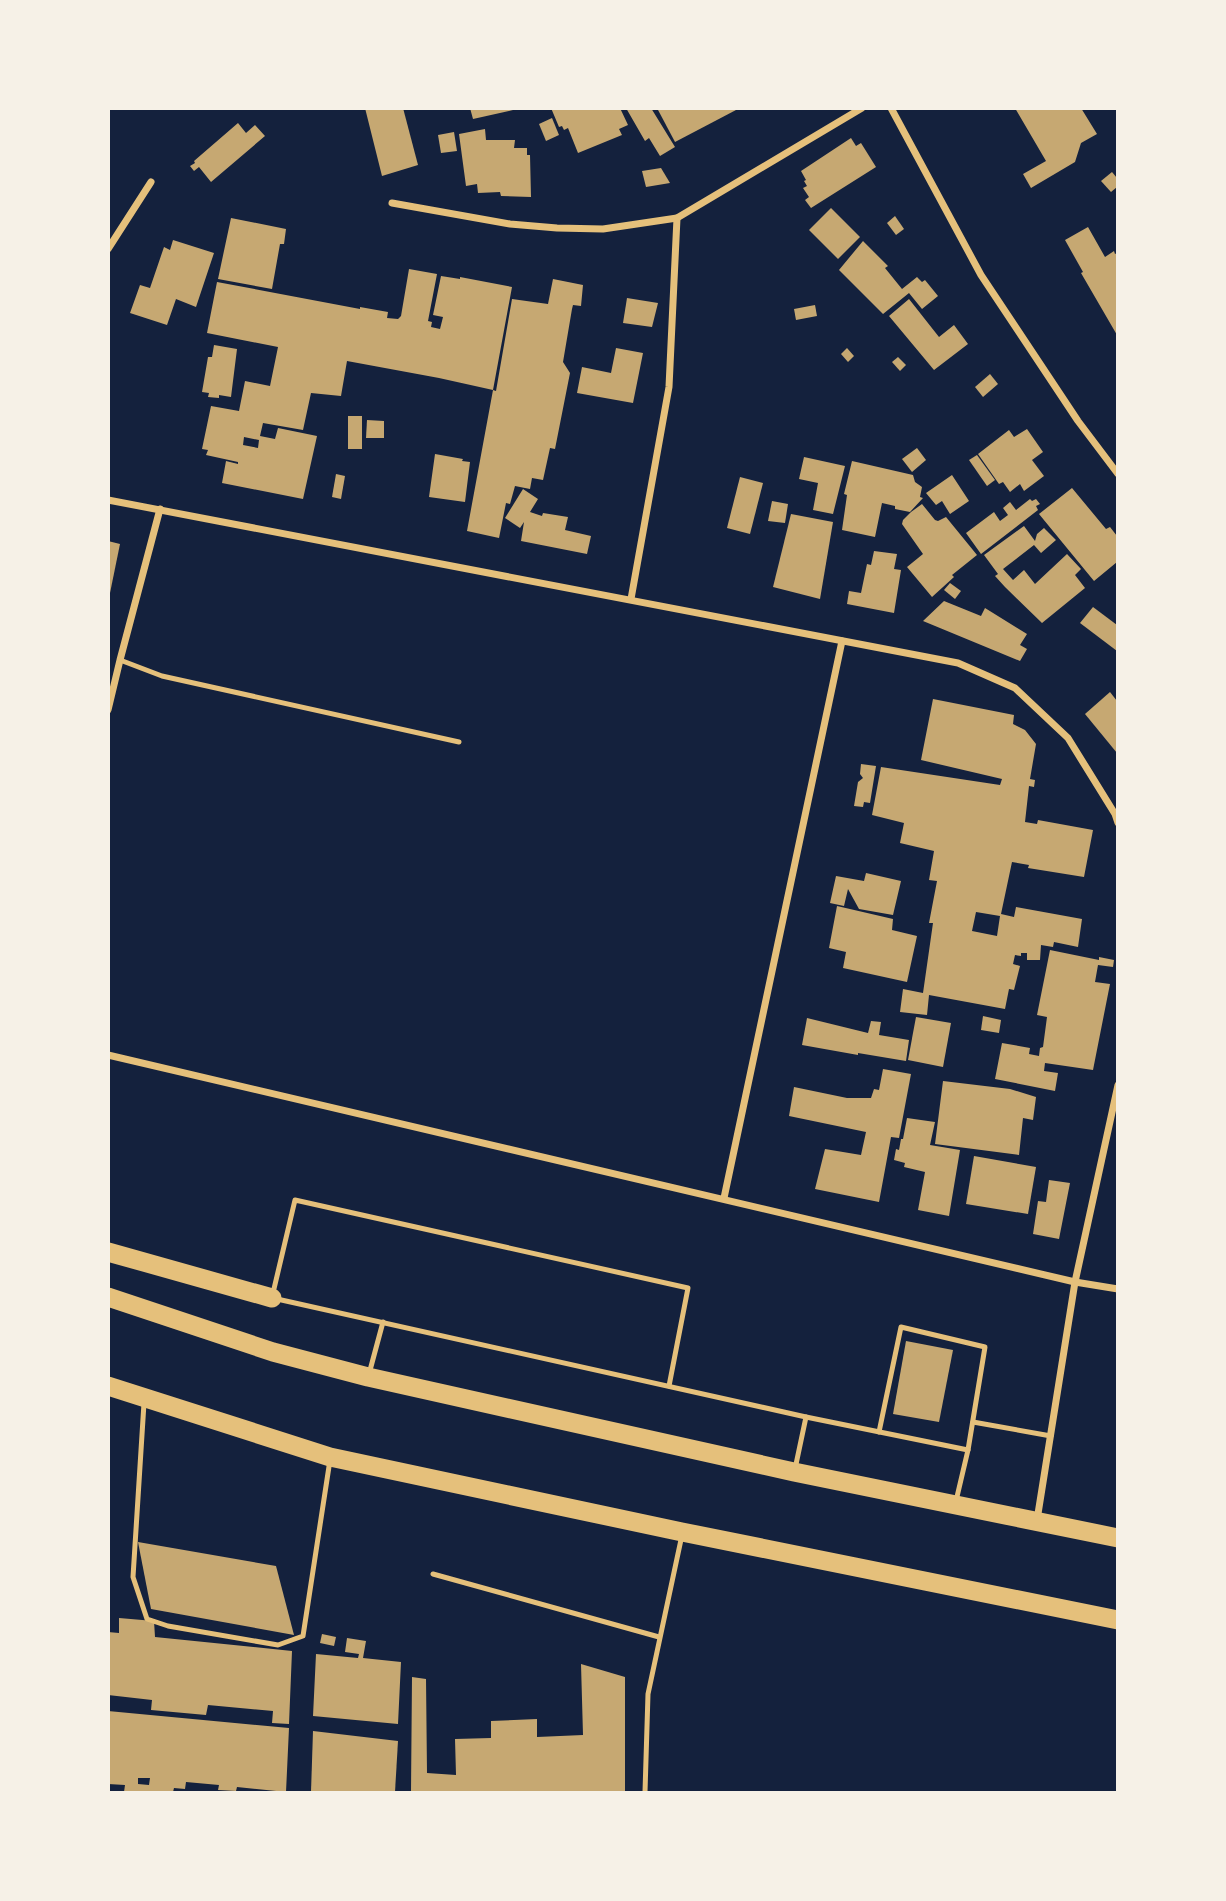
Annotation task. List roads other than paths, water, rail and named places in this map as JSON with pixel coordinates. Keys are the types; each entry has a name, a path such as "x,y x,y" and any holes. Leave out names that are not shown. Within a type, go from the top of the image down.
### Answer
{"highway":[{"path":"108,1252 272,1298"},
{"path":"108,1297 273,1352 368,1377 794,1472 1118,1538"},
{"path":"108,1386 330,1457 682,1532 1118,1620"}],"street":[{"path":"392,203 557,228 603,229 677,218 862,108"},
{"path":"891,108 981,275 1078,421 1118,474"},
{"path":"108,249 151,183"},
{"path":"631,599 669,387 677,218"},
{"path":"108,500 958,663 1015,688 1068,738 1118,823"},
{"path":"108,710 160,509"},
{"path":"724,1198 842,641"},
{"path":"108,1055 1075,1282 1118,1289"},
{"path":"1037,1520 1075,1282 1118,1085"}],"lane":[{"path":"120,660 162,676 460,742"},
{"path":"669,1386 688,1288 295,1200 272,1298 806,1417 968,1450"},
{"path":"368,1377 383,1322"},
{"path":"879,1432 901,1327 985,1347 956,1504"},
{"path":"144,1398 134,1577 147,1619 168,1626 278,1645 303,1636 330,1457"},
{"path":"794,1472 806,1417"},
{"path":"973,1422 1051,1436"},
{"path":"645,1793 648,1694 682,1532"},
{"path":"433,1574 659,1637"}]}
